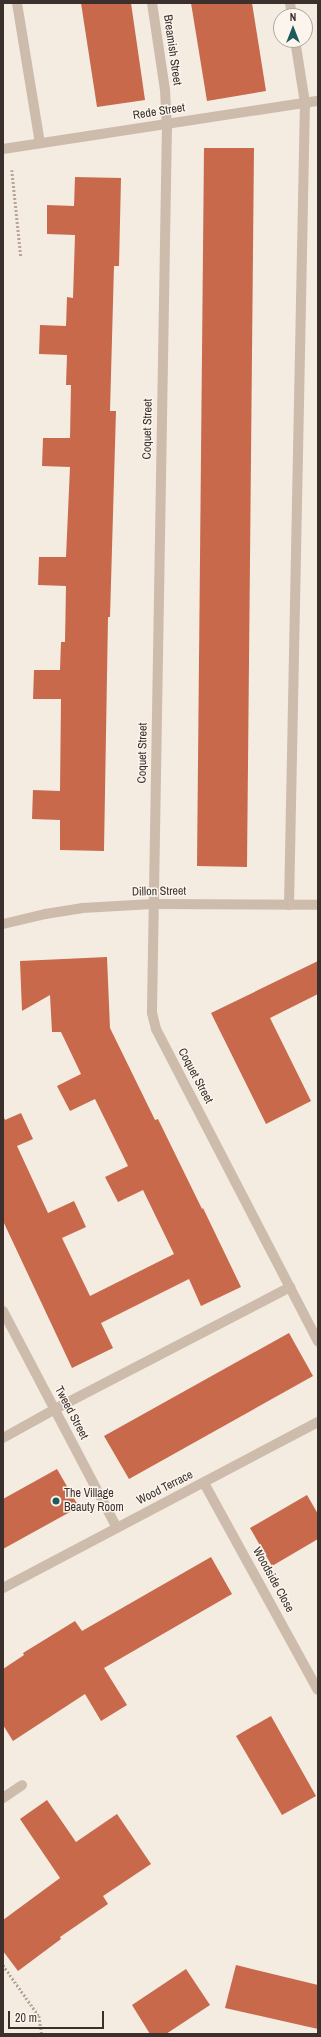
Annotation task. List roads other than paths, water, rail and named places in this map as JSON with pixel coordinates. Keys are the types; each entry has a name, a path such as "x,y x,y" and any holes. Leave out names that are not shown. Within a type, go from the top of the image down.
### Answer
{"street":[{"path":"17,3 40,143"},
{"name":"Breamish Street","path":"152,3 164,90 167,124"},
{"path":"289,905 305,103 297,48"},
{"name":"Rede Street","path":"7,148 318,101"},
{"name":"Coquet Street","path":"167,124 152,1013 156,1029 318,1342"},
{"name":"Dillon Street","path":"3,924 45,914 82,908 153,904 318,905"},
{"path":"3,1438 55,1409 290,1287"},
{"name":"Tweed Street","path":"3,1311 117,1528"},
{"name":"Wood Terrace","path":"3,1588 318,1422"},
{"name":"Woodside Close","path":"204,1483 318,1690"},
{"path":"3,1798 22,1786"}],"place":[{"name":"The Village Beauty Room","path":"56,1501"}]}
